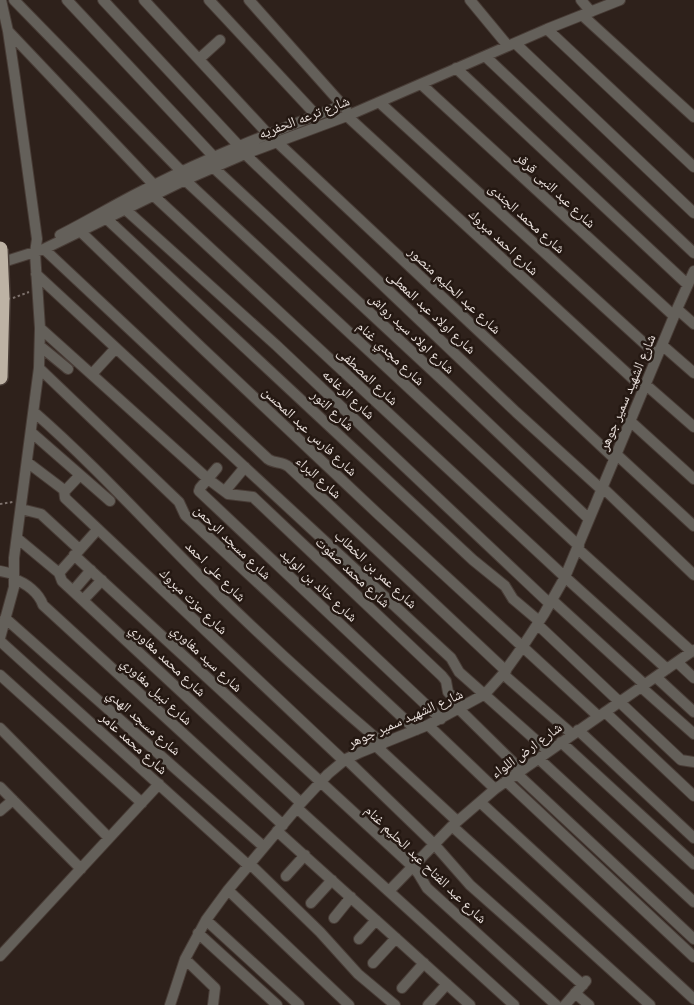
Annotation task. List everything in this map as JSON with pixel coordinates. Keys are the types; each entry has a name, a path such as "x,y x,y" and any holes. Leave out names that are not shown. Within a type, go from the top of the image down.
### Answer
{"highway":[{"path":"0,249 2,298 0,377"}],"street":[{"path":"0,639 14,576 18,506 34,412 40,346 36,274 37,239 8,31 1,0"},
{"name":"شارع مجدي غنام","path":"14,0 183,176 578,547 693,651"},
{"name":"شارع اولاد سيد رواش","path":"68,0 214,163 590,519"},
{"name":"شارع اولاد عبد المعطى","path":"103,0 242,150 516,412 602,488 694,575"},
{"path":"144,0 268,134"},
{"path":"210,0 316,116"},
{"name":"شارع احمد مبروك","path":"249,0 343,105 349,115 644,386 694,427"},
{"path":"470,0 511,45 694,212"},
{"path":"581,0 586,14 694,117"},
{"name":"شارع ترعه الحفريه","path":"242,150 277,142 349,115 547,29 620,0"},
{"path":"547,29 694,166"},
{"path":"8,31 154,185"},
{"path":"199,59 220,40"},
{"path":"485,56 694,253"},
{"path":"456,68 692,277"},
{"name":"شارع عبد النبى قرقر","path":"421,84 675,312 694,324"},
{"name":"شارع محمد الجندى","path":"379,102 657,355"},
{"name":"شارع ترعه الحفريه","path":"0,257 38,249 154,185 183,176 214,163 242,150 268,134 343,105"},
{"name":"شارع عبد الحليم منصور","path":"277,142 615,456 694,526"},
{"name":"شارع ترعه الحفريه","path":"0,263 81,232 153,196 183,176"},
{"name":"شارع المصطفى","path":"153,196 667,669"},
{"name":"شارع الرغامه","path":"125,209 276,345 694,734"},
{"name":"شارع النور","path":"107,219 473,560 505,586 517,603 681,760 694,762"},
{"name":"شارع فارس عبد المحسن","path":"81,232 371,507 523,646 694,796"},
{"name":"شارع البراء","path":"38,249 268,459 272,462 283,463 289,467 504,672 575,732 694,838"},
{"name":"شارع عمر بن الخطاب","path":"36,274 451,658 459,672 548,751"},
{"name":"شارع الشهيد سمير جوهر","path":"172,1004 185,960 206,920 228,890 320,782 345,760 428,726 485,694 523,646 565,577 675,312 692,277"},
{"name":"شارع محمد صفوت","path":"40,328 208,478 233,495 253,497 442,676 446,682 448,692 518,771 694,939"},
{"path":"662,344 694,373"},
{"path":"40,346 68,369"},
{"path":"92,374 115,349"},
{"name":"شارع مسجد الرحمن","path":"39,368 179,502 185,515 416,730"},
{"name":"شارع على احمد","path":"34,412 86,459 212,587 379,745 454,823 650,1005"},
{"path":"630,421 694,479"},
{"path":"31,432 110,501"},
{"name":"شارع عزت مبروك","path":"27,462 65,492 65,498 434,844 470,885 582,986 589,1005"},
{"path":"225,491 245,467"},
{"path":"208,478 218,468"},
{"path":"65,492 80,475"},
{"name":"شارع خالد بن الوليد","path":"208,478 199,491 440,719"},
{"name":"شارع سيد مغاوري","path":"18,506 41,514 77,552 91,570 320,782"},
{"path":"59,573 98,529"},
{"name":"شارع محمد مغاوري","path":"17,538 59,573 62,581 389,891 514,1005"},
{"path":"73,591 91,570"},
{"path":"0,571 14,576"},
{"name":"شارع نبيل مغاوري","path":"14,576 40,598 43,605 280,828 305,855 470,1005"},
{"path":"83,600 102,580"},
{"name":"شارع مسجد الهدي","path":"5,618 264,847"},
{"name":"شارع محمد عامر","path":"0,639 249,865 320,932 358,974 395,1005"},
{"name":"شارع ارض اللواء","path":"389,891 454,823 495,789 518,771 693,651"},
{"path":"677,662 694,678"},
{"path":"0,676 142,803"},
{"path":"656,677 694,712"},
{"path":"428,726 495,789"},
{"path":"0,728 109,838"},
{"path":"561,742 694,864"},
{"path":"538,758 694,902"},
{"path":"506,781 694,957"},
{"name":"شارع عبد الفتاح عبد الحليم غنام","path":"320,782 412,866 418,872 427,888 556,1005"},
{"path":"0,956 159,784"},
{"path":"0,787 81,869"},
{"path":"0,811 13,800"},
{"path":"480,802 694,999"},
{"path":"286,876 305,855"},
{"path":"311,903 332,880"},
{"path":"228,890 348,1005"},
{"path":"334,918 351,897"},
{"path":"206,920 300,1005"},
{"path":"359,939 376,920"},
{"path":"198,933 277,1005"},
{"path":"373,963 396,938"},
{"path":"185,960 215,988 213,1005"},
{"path":"402,988 424,963"},
{"path":"428,1005 447,984"},
{"path":"565,1005 582,986"}],"path":[{"path":"0,504 18,506"}]}
